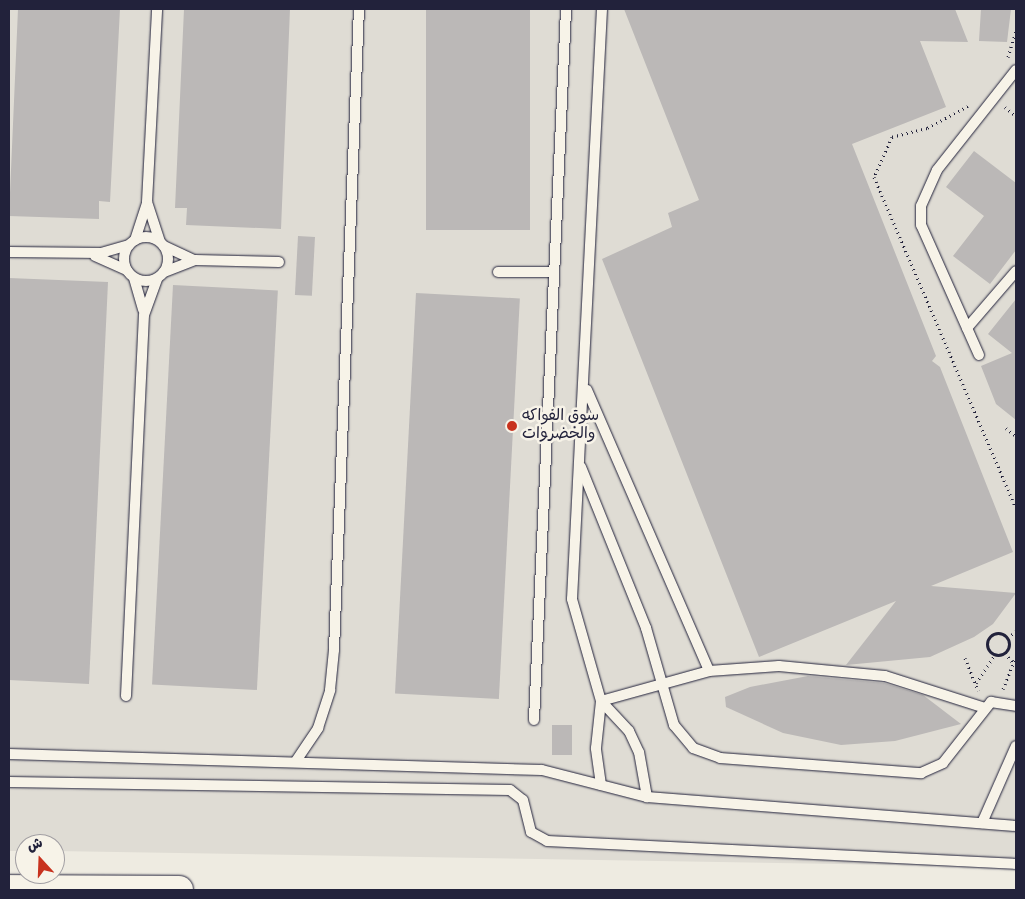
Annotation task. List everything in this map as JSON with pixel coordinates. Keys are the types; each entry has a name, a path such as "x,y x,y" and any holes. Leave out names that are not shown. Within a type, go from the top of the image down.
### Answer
{"main road":[{"path":"9,889 179,890"}],"lane":[{"path":"127,270 132,243 147,202 156,9"},
{"path":"296,761 318,728 330,690 334,650 359,9"},
{"path":"534,720 566,9"},
{"path":"601,785 596,748 601,701 572,599 586,389 602,9"},
{"path":"979,355 921,225 921,206 937,170 1016,70"},
{"path":"144,316 160,276 168,264 147,202"},
{"path":"9,252 86,254 132,243 162,244 195,260 279,262"},
{"path":"86,254 127,270 134,278 144,316 126,696"},
{"path":"134,278 160,276 195,260"},
{"path":"967,328 1016,271"},
{"path":"498,272 553,272"},
{"path":"586,389 709,671"},
{"path":"581,464 646,628 682,737 693,748 720,758 929,772 944,763 986,708 998,701 1016,706"},
{"path":"601,701 662,681 709,671 779,666 850,670 919,684 986,708"},
{"path":"601,701 629,731 639,752 647,797"},
{"path":"982,823 1016,746"},
{"path":"9,754 296,761 542,770 647,797 1016,826"},
{"path":"9,782 510,790 523,800 532,832 547,841 1016,864"}],"path":[{"path":"1006,428 1016,436"},
{"path":"995,655 987,647 988,636 999,632 1008,638"},
{"path":"1005,653 1008,638 1016,632"},
{"path":"976,684 995,655 1005,653"},
{"path":"1005,653 1014,664"},
{"path":"998,701 1016,657"},
{"path":"964,658 986,708"}],"shaded area":[{"name":"سوق الفواكه والخضروات","path":"9,9 1016,9 1016,867 65,851 65,834 15,834 15,851 9,851"}],"building":[{"path":"18,9 120,9 110,202 99,201 99,219 9,216"},
{"path":"184,9 290,9 281,229 186,225 187,208 175,208"},
{"path":"426,9 530,9 530,230 426,230"},
{"path":"624,9 955,9 968,42 920,41 946,107 852,144 936,356 932,361 940,367 1013,552 931,586 1016,593 993,624 974,637 930,657 846,665 896,601 759,657 602,259 672,227 668,213 699,200"},
{"path":"981,9 1011,9 1007,42 979,41"},
{"path":"974,151 1016,183 1016,250 990,284 953,256 984,216 946,187"},
{"path":"298,236 315,237 312,296 295,295"},
{"path":"9,278 108,282 89,684 9,680"},
{"path":"173,285 278,290 257,690 152,684"},
{"path":"416,293 520,298 499,699 395,693"},
{"path":"1016,299 1016,420 996,404 981,366 1012,353 988,334"},
{"path":"808,676 884,683 923,695 961,724 895,741 841,745 783,733 726,707 725,697 750,687"},
{"path":"552,725 572,725 572,755 552,755"}],"place":[{"name":"سوق الفواكه والخضروات","path":"512,426"}]}
